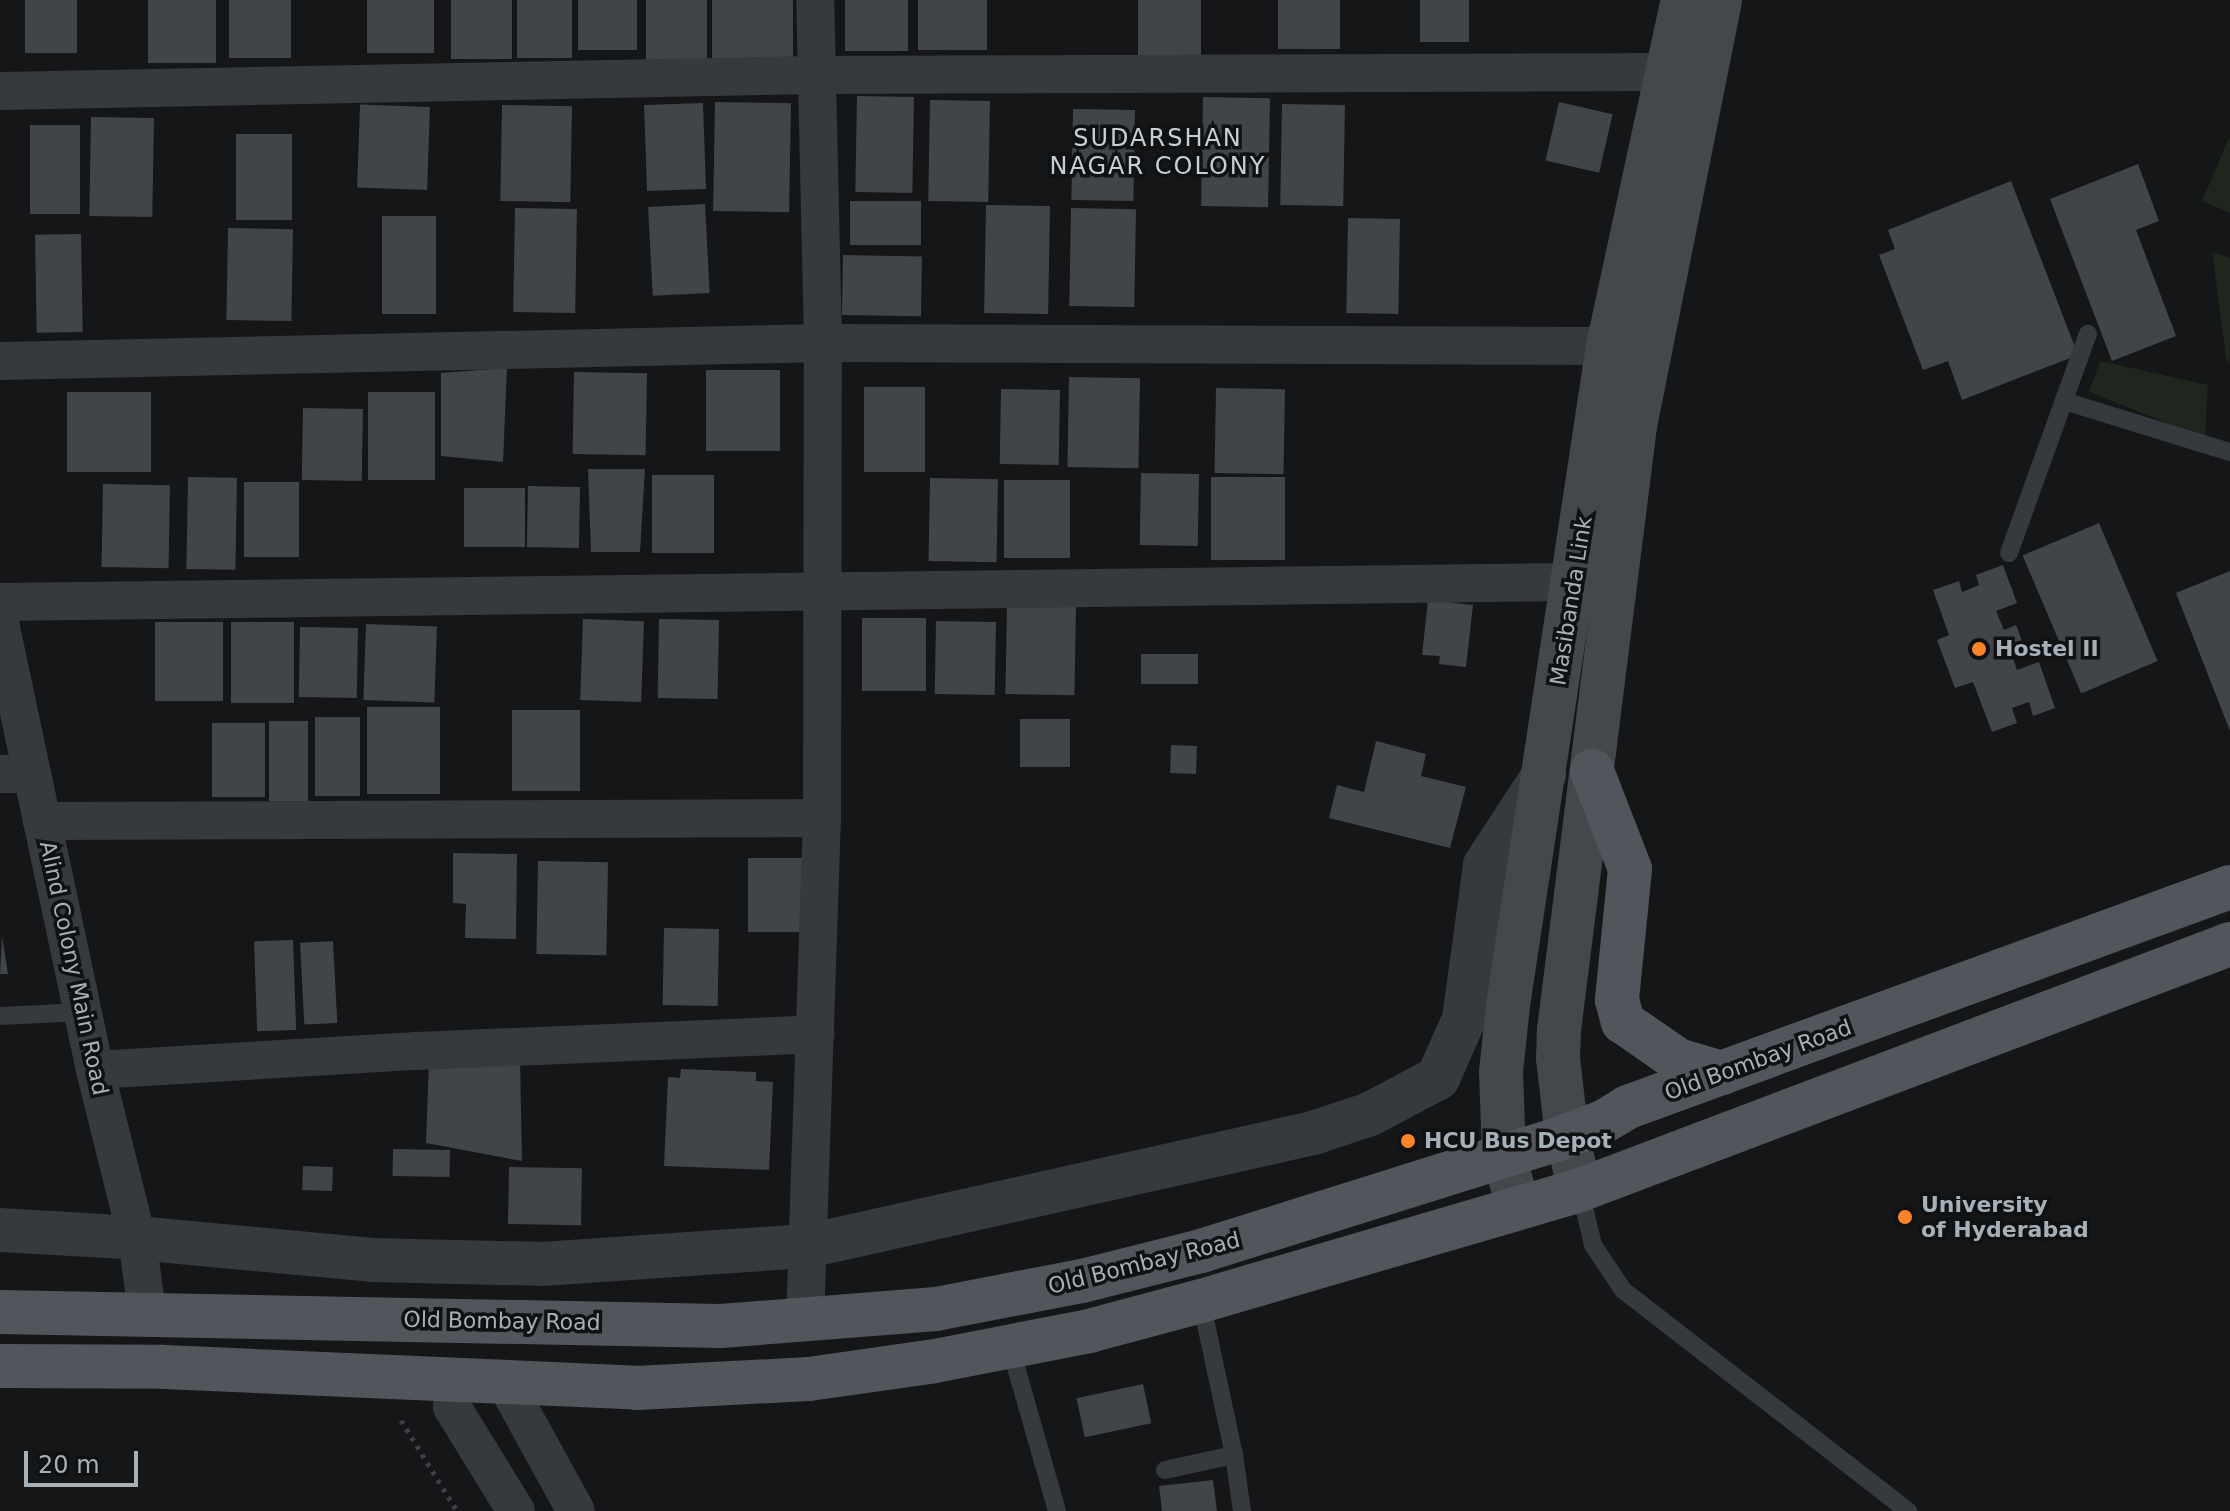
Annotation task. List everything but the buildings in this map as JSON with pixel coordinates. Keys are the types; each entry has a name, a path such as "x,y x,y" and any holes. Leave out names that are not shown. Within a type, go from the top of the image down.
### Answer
{"main road":[{"name":"Masibanda Link","path":"1518,1205 1504,1157 1502,1059 1608,346 1683,0"},
{"path":"1580,1190 1567,1136 1559,1030 1635,426 1720,0"},
{"path":"1592,771 1630,869 1617,1000 1623,1022 1678,1060 1722,1073"},
{"name":"Old Bombay Road","path":"0,1312 147,1312 707,1325 805,1322 936,1309 1082,1281 1201,1251 1504,1157 1567,1136 1628,1107 2230,887"},
{"path":"0,1366 164,1367 637,1388 809,1379 935,1361 1089,1331 1201,1301 1518,1205 1580,1190 2230,944"}],"street":[{"path":"805,1322 822,818 823,343 815,0"},
{"path":"0,91 816,75 1666,72"},
{"path":"0,361 823,343 1608,346"},
{"path":"0,602 1574,582"},
{"name":"Alind Colony Main Road","path":"0,623 16,774 42,821 95,1070 137,1238 147,1312"},
{"path":"0,1230 137,1238 372,1260 542,1264 808,1246 1313,1133 1370,1114 1438,1078 1464,1019 1485,865 1544,775"},
{"path":"42,821 822,818"},
{"path":"95,1070 416,1051 816,1034"},
{"path":"453,1380 452,1407 516,1511"},
{"path":"505,1382 576,1511"}],"lane":[{"path":"2009,553 2088,334"},
{"path":"2064,401 2230,452"},
{"path":"0,1016 83,1012"},
{"path":"1580,1190 1593,1245 1623,1290 1908,1511"},
{"path":"1201,1301 1234,1455 1242,1511"},
{"path":"1010,1346 1057,1511"},
{"path":"1165,1470 1234,1455"}],"path":[{"path":"374,1376 457,1511"}],"shaded area":[{"path":"2230,136 2230,213 2202,201"},
{"path":"2212,252 2230,258 2230,359 2227,365"},
{"path":"2100,361 2208,385 2205,438 2089,392"}],"place":[{"name":"Hostel II","path":"1979,649"},
{"name":"HCU Bus Depot","path":"1408,1141"},
{"name":"University of Hyderabad","path":"1905,1217"}],"district":[{"name":"SUDARSHAN NAGAR COLONY","path":"1158,153"}]}
